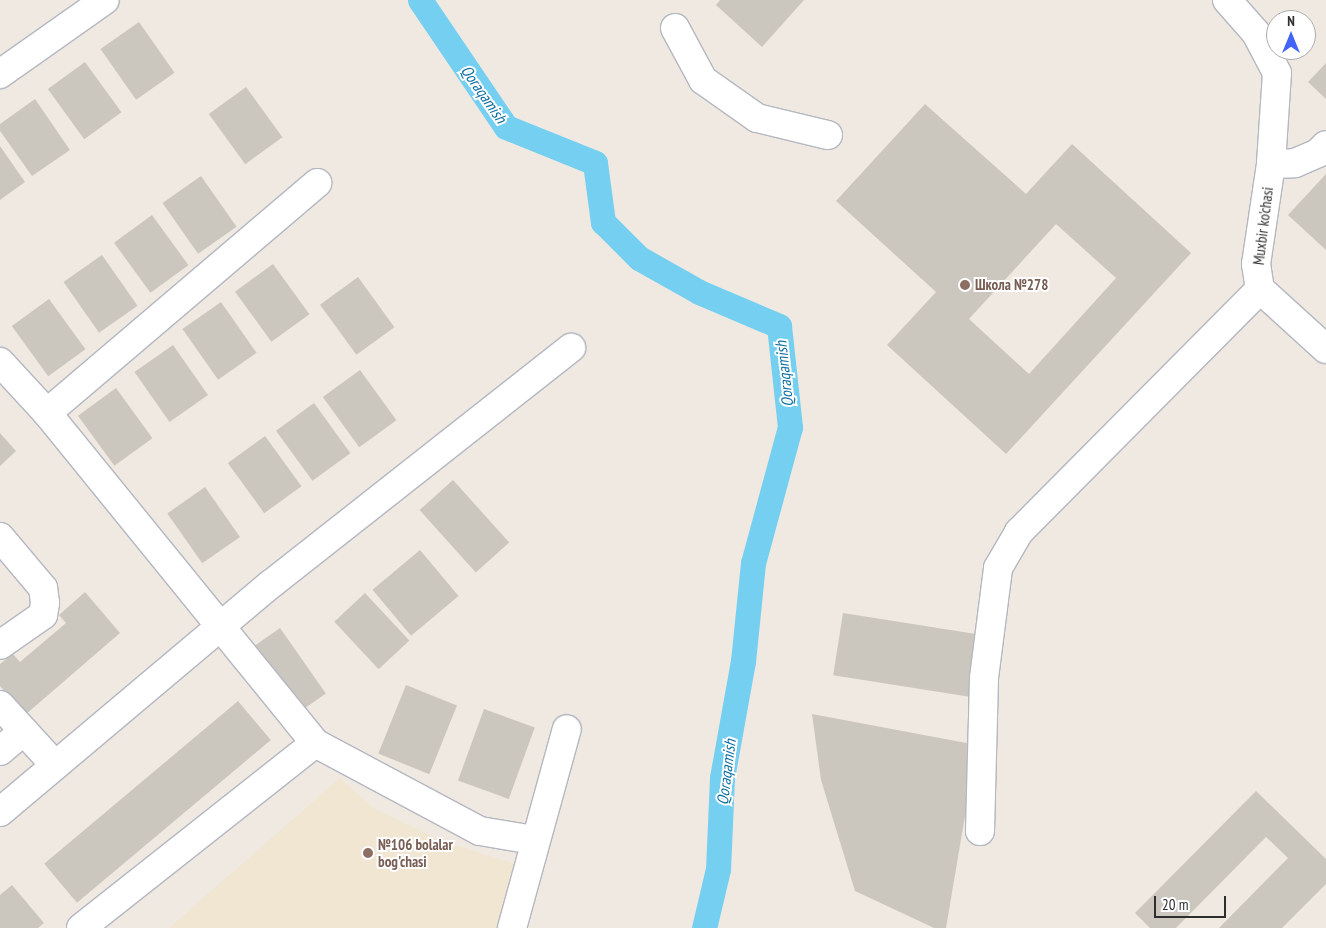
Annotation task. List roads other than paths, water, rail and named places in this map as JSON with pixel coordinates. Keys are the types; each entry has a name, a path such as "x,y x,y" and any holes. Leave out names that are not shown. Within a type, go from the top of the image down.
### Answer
{"street":[{"path":"0,74 105,0"},
{"name":"Muxbir ko'chasi","path":"1227,0 1256,32 1277,74 1271,164 1256,264 1260,289"},
{"path":"674,28 703,80 758,118 828,134"},
{"path":"1271,164 1295,163 1318,153 1326,145"},
{"path":"47,412 318,183"},
{"path":"980,831 984,678 998,568 1019,532 1260,289 1326,349"},
{"path":"0,812 222,627 270,584 571,348"},
{"path":"0,362 47,412 315,743 480,832 534,840"},
{"path":"0,537 43,588 45,603 43,614 0,645"},
{"path":"0,705 55,765"},
{"path":"512,928 534,840 567,730"},
{"path":"0,751 24,731"},
{"path":"80,928 315,743"}],"waterway":[{"name":"Qoraqamish","path":"420,0 506,127 595,163 603,222 639,258 699,292 779,326 790,427 753,563 743,661 722,778 718,869 704,928"}],"place":[{"name":"Школа №278","path":"965,285"},
{"name":"№106 bolalar bog'chasi","path":"368,853"}]}
